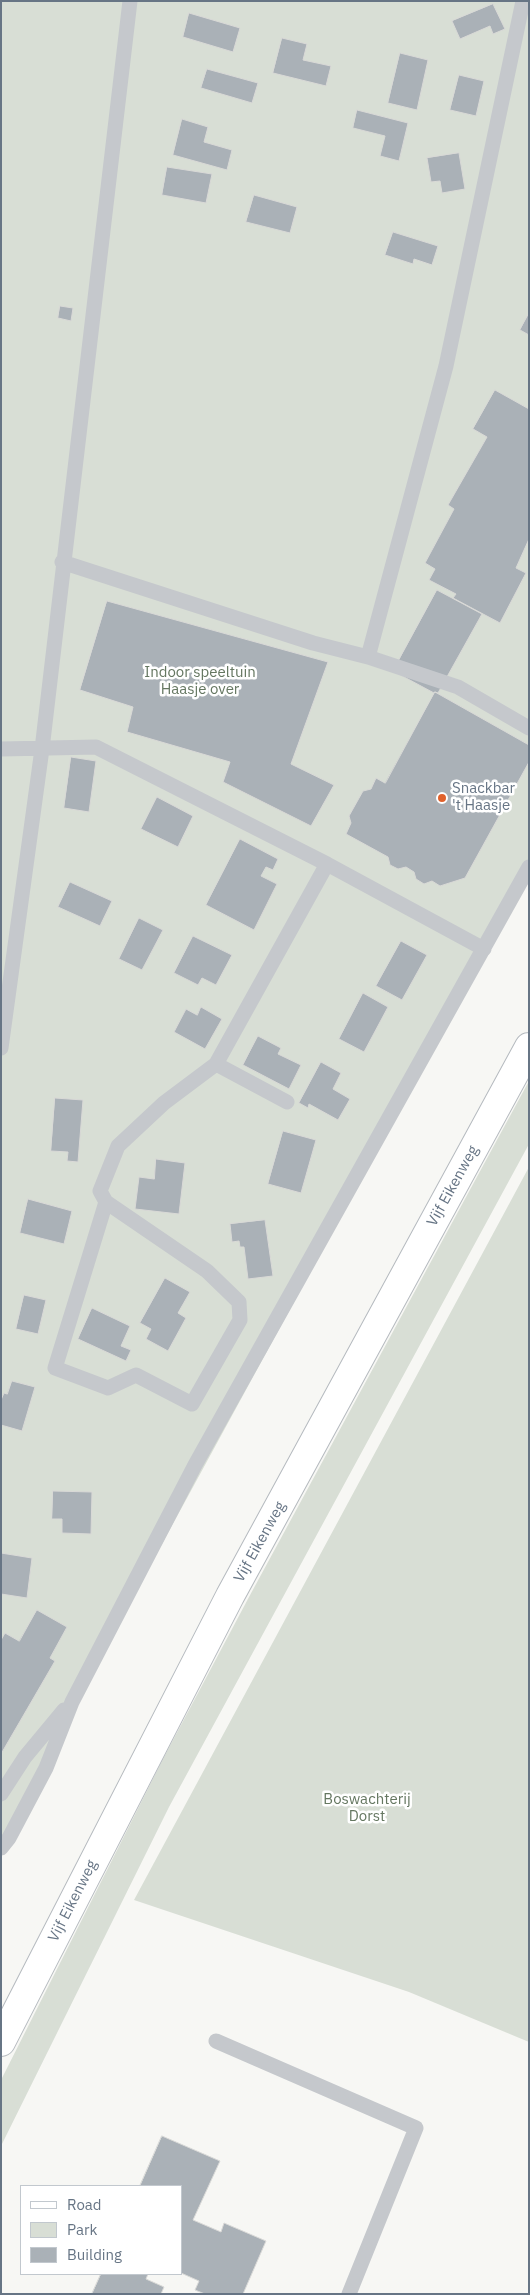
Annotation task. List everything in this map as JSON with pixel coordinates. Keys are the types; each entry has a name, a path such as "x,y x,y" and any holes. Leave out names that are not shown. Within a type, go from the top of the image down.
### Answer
{"main road":[{"name":"Vijf Eikenweg","path":"1,2042 230,1596 529,1047"}],"lane":[{"path":"1,1048 42,749 62,562 130,1"},
{"path":"368,657 446,366 523,1"},
{"path":"62,562 313,643 368,657 458,687 529,728"},
{"path":"1,749 96,747 327,864 484,949"},
{"path":"106,1202 55,1368 108,1388 136,1375 192,1404 240,1320 238,1302 207,1270 106,1202 100,1191 118,1146 164,1103 216,1064 327,864"},
{"path":"1,1848 9,1838 46,1768 72,1702 195,1465 529,867"},
{"path":"216,1064 287,1102"},
{"path":"2,1795 25,1757 72,1702"},
{"path":"216,2041 416,2128 349,2294"}],"green space":[{"path":"1,1 529,1 529,871 1,1839"},
{"path":"529,1081 529,1144 169,1807 1,2146 1,2080 164,1757"},
{"name":"Boswachterij Dorst","path":"529,1167 529,2042 409,1992 134,1900"}],"building":[{"path":"493,4 505,29 493,34 490,26 460,39 452,21"},
{"path":"189,13 240,28 233,52 183,37"},
{"path":"282,38 307,44 303,60 331,66 326,86 273,73"},
{"path":"400,53 428,60 417,110 388,103"},
{"path":"207,69 258,83 252,103 201,88"},
{"path":"459,75 484,81 476,116 450,110"},
{"path":"357,110 408,123 399,161 380,156 385,136 353,128"},
{"path":"182,119 208,127 204,142 232,150 227,170 173,155"},
{"path":"459,153 465,189 442,193 440,181 431,182 427,158"},
{"path":"167,167 212,174 206,203 162,195"},
{"path":"254,195 297,207 290,233 246,222"},
{"path":"393,232 438,246 432,265 414,259 413,264 385,255"},
{"path":"60,306 73,308 71,321 58,318"},
{"path":"529,313 529,335 520,330"},
{"path":"495,390 529,409 529,539 516,568 526,573 500,623 453,598 456,594 429,580 435,569 425,563 454,509 448,505 487,437 473,429"},
{"path":"437,590 482,614 438,693 434,693 393,671"},
{"name":"Indoor speeltuin Haasje over","path":"107,601 328,662 291,764 334,785 311,826 223,782 230,762 127,732 133,707 80,690"},
{"path":"435,692 529,745 529,762 465,878 440,886 432,881 424,884 416,879 414,872 406,867 398,869 390,865 388,857 346,834 351,823 349,816 363,791 371,789 376,778 385,783"},
{"path":"71,757 96,761 89,812 64,808"},
{"path":"157,797 193,816 178,847 141,829"},
{"path":"240,839 278,859 273,870 266,867 261,876 277,884 254,930 206,905"},
{"path":"70,882 112,901 100,926 58,907"},
{"path":"139,918 163,930 142,970 119,959"},
{"path":"193,936 232,955 216,985 202,978 198,985 174,973"},
{"path":"401,941 427,955 402,1000 376,986"},
{"path":"363,993 388,1007 364,1052 339,1039"},
{"path":"201,1007 222,1019 205,1049 174,1032 186,1009 197,1015"},
{"path":"258,1036 281,1048 278,1054 301,1065 289,1089 243,1065"},
{"path":"321,1062 341,1073 333,1089 350,1099 338,1120 309,1104 308,1108 299,1103"},
{"path":"55,1098 83,1100 78,1162 67,1161 68,1152 51,1151"},
{"path":"283,1131 316,1140 301,1193 268,1184"},
{"path":"156,1159 185,1163 179,1214 135,1209 139,1177 154,1179"},
{"path":"28,1199 72,1211 64,1244 20,1233"},
{"path":"265,1220 273,1276 248,1279 244,1247 240,1247 239,1241 232,1242 230,1224"},
{"path":"165,1278 190,1292 178,1313 186,1318 168,1351 146,1339 151,1329 140,1323"},
{"path":"24,1295 46,1300 38,1334 16,1329"},
{"path":"92,1308 130,1326 121,1346 131,1350 126,1361 78,1339"},
{"path":"12,1381 35,1387 22,1431 1,1425 1,1400 4,1393 7,1394"},
{"path":"53,1491 92,1492 91,1534 62,1533 62,1519 52,1519"},
{"path":"1,1553 32,1558 27,1598 1,1594"},
{"path":"37,1610 67,1627 50,1658 55,1661 1,1754 1,1640 5,1633 19,1641"},
{"path":"162,2136 220,2161 193,2220 221,2232 224,2223 266,2241 243,2294 205,2294 195,2290 199,2281 182,2273 182,2185 140,2185"},
{"path":"101,2275 148,2275 146,2279 164,2287 161,2294 92,2294"}],"place":[{"name":"Snackbar 't Haasje","path":"442,798"}]}
